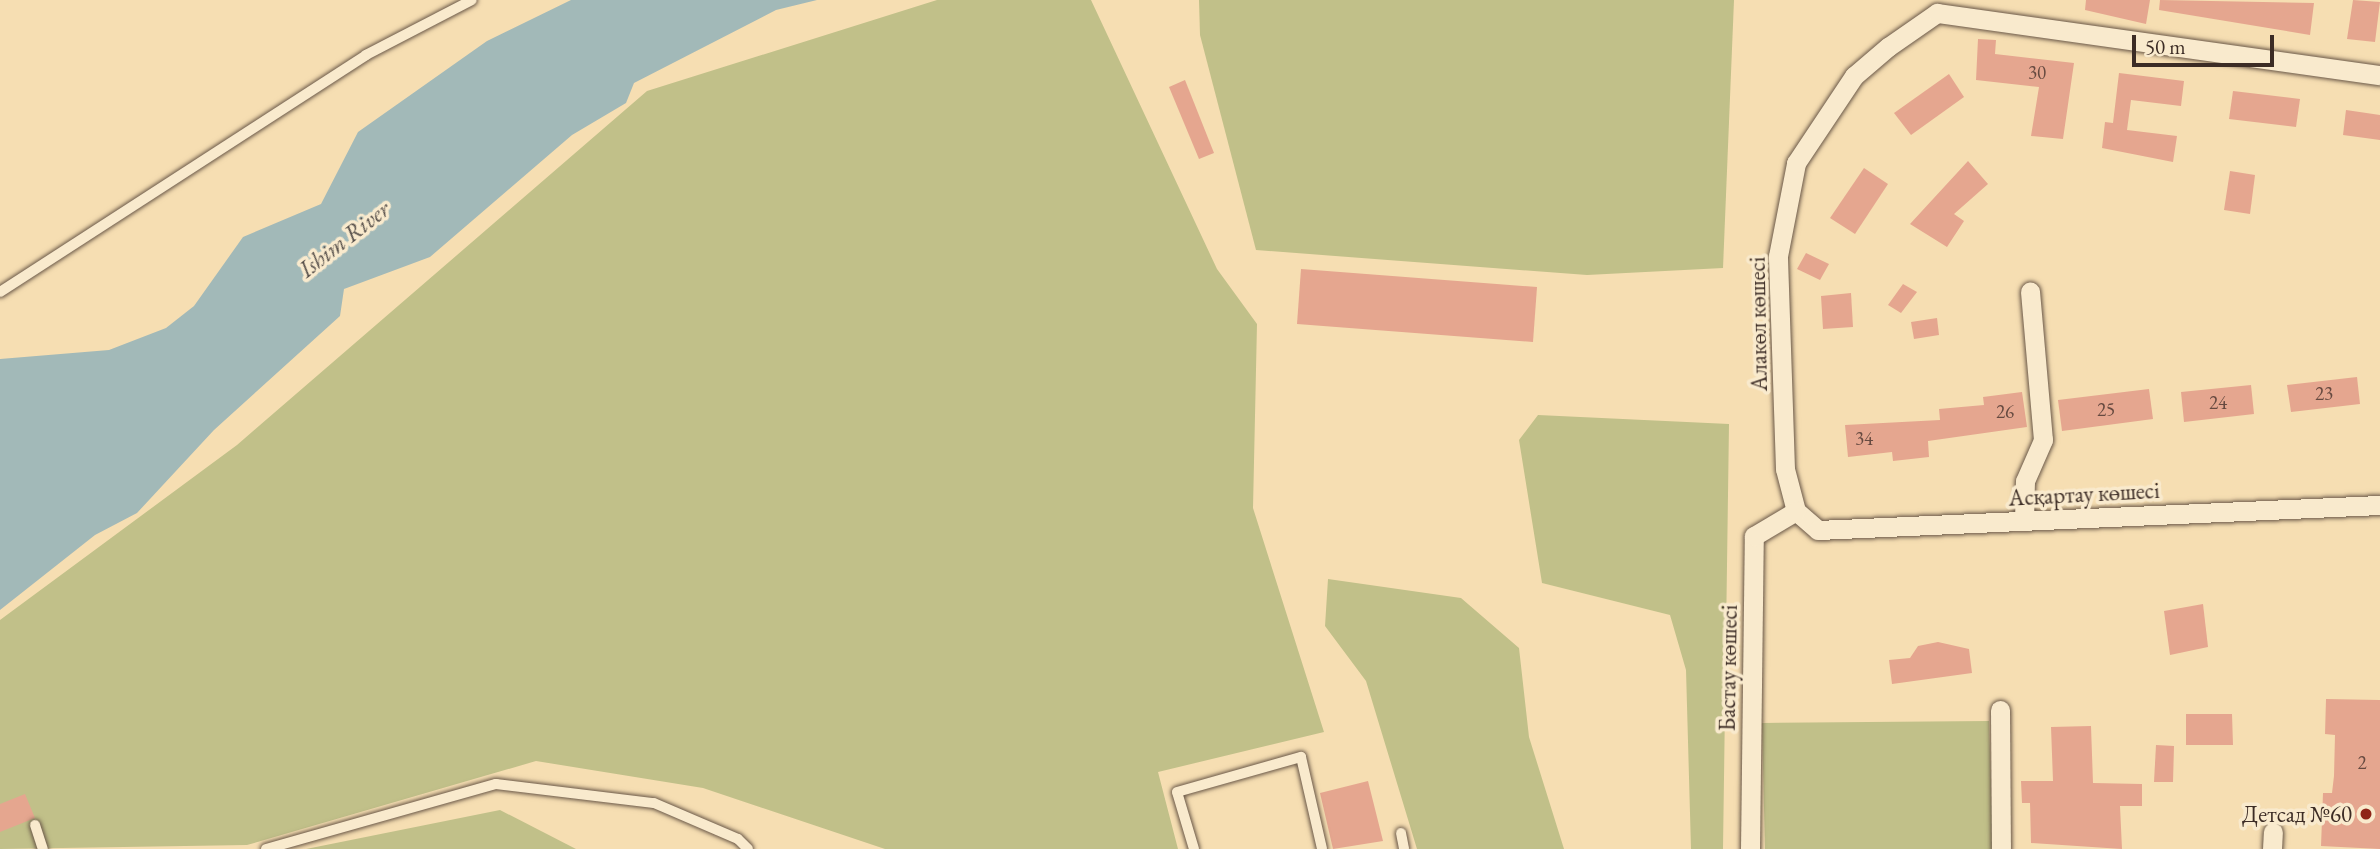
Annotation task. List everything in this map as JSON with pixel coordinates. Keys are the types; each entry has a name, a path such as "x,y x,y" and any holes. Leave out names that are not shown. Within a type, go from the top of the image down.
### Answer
{"street":[{"name":"Алакөл көшесі","path":"1796,511 1785,469 1778,256 1796,163 1854,76 1888,47 1937,13 2380,75"},
{"path":"2024,521 2025,481 2043,440 2030,292"},
{"name":"Асқартау көшесі","path":"1796,511 1818,530 2380,505"},
{"name":"Бастау көшесі","path":"1750,849 1754,536 1796,511"},
{"path":"2000,710 2001,849"}],"lane":[{"path":"0,292 366,55 471,0"},
{"path":"1194,849 1177,792 1301,757 1322,849"},
{"path":"266,849 496,784 654,803 738,839 748,849"},
{"path":"34,825 43,849"},
{"path":"1401,833 1404,849"}],"shaded area":[{"path":"937,0 1091,0 1217,269 1257,324 1253,508 1324,732 1158,772 1178,849 885,849 703,788 536,761 247,845 0,849 0,620 237,445 647,91"},
{"path":"1199,0 1734,0 1723,268 1587,275 1256,250 1200,35"},
{"path":"1538,415 1729,424 1723,849 1691,849 1686,670 1670,615 1542,583 1519,440"},
{"path":"1328,579 1461,598 1519,648 1529,737 1564,849 1417,849 1366,681 1325,626"},
{"path":"1989,721 1993,849 1765,849 1762,723"},
{"path":"500,810 576,849 306,849"}],"water":[{"name":"Ishim River","path":"571,0 817,0 776,10 634,83 626,103 572,135 430,257 344,289 340,316 214,430 137,513 95,535 0,610 0,359 109,350 166,328 194,306 243,237 321,204 358,132 487,41"}],"building":[{"path":"2086,0 2150,0 2146,24 2085,10"},
{"path":"2160,0 2314,3 2310,35 2159,10"},
{"path":"2353,0 2380,2 2375,42 2347,39"},
{"path":"1978,39 1996,40 1995,54 2074,63 2063,139 2031,136 2039,87 1976,80"},
{"path":"2119,73 2184,81 2181,106 2131,100 2127,130 2177,136 2173,162 2102,148 2105,122 2113,123"},
{"path":"1949,74 1964,97 1911,135 1894,113"},
{"path":"1185,80 1214,153 1199,159 1169,87"},
{"path":"2233,91 2300,99 2296,127 2229,119"},
{"path":"2346,110 2380,115 2380,140 2343,135"},
{"path":"1968,161 1988,184 1954,214 1964,221 1947,247 1910,224"},
{"path":"1864,168 1888,184 1855,234 1830,218"},
{"path":"2230,171 2255,175 2250,214 2224,210"},
{"path":"1806,253 1829,264 1820,280 1797,269"},
{"path":"1301,269 1537,287 1533,342 1297,324"},
{"path":"1903,284 1917,292 1901,313 1888,305"},
{"path":"1851,293 1853,327 1823,329 1821,296"},
{"path":"1937,318 1939,335 1914,339 1911,322"},
{"path":"2357,377 2360,404 2291,412 2287,385"},
{"path":"2251,385 2254,414 2184,422 2181,392"},
{"path":"2149,389 2153,419 2062,431 2058,400"},
{"path":"2022,392 2027,427 1928,441 1929,457 1893,461 1892,452 1848,457 1845,425 1940,420 1939,409 1984,405 1983,397"},
{"path":"2203,604 2208,647 2170,655 2164,611"},
{"path":"1938,642 1969,649 1972,673 1892,684 1889,660 1910,658 1918,646"},
{"path":"2326,699 2380,700 2380,849 2321,846 2323,793 2332,793 2334,776 2335,735 2325,734"},
{"path":"2186,714 2232,714 2233,745 2186,745"},
{"path":"2091,726 2093,783 2142,784 2142,806 2120,806 2122,849 2031,843 2030,803 2022,803 2021,781 2053,781 2051,727"},
{"path":"2156,745 2174,746 2173,782 2154,782"},
{"path":"1368,781 1383,841 1333,849 1320,793"},
{"path":"25,794 35,818 0,832 0,804"}],"place":[{"name":"Детсад №60","path":"2366,814"}]}
